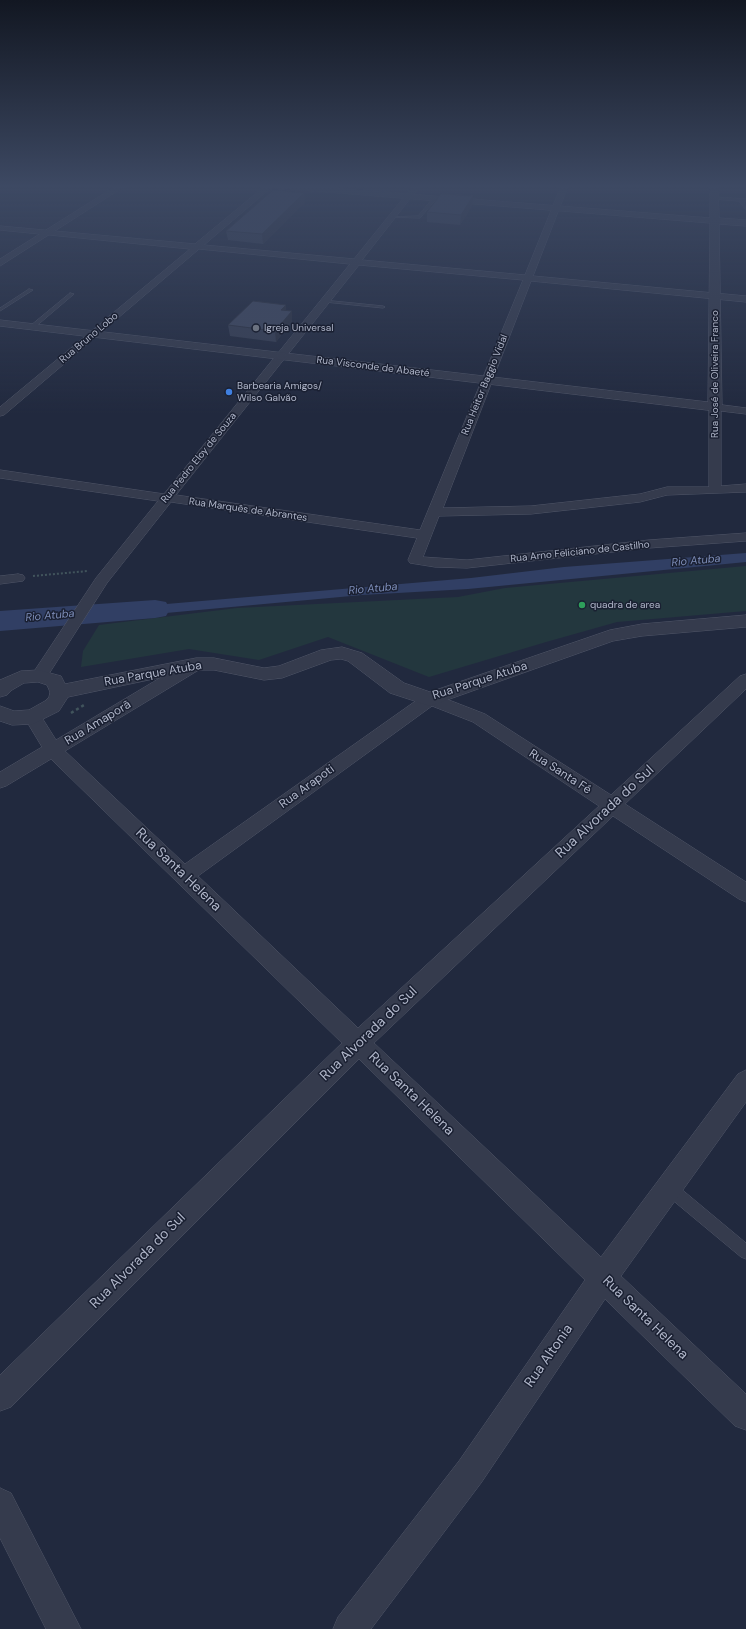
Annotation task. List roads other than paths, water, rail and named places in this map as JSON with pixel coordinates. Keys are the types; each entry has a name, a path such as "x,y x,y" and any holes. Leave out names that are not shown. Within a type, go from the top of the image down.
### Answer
{"street":[{"name":"Rua Bruno Lobo","path":"0,413 179,262"},
{"path":"356,262 746,300"},
{"name":"Rua Pedro Eloy de Souza","path":"39,676 101,580 356,262"},
{"name":"Rua Heitor Baggio Vidal","path":"415,560 535,262"},
{"name":"Rua José de Oliveira Franco","path":"715,262 715,490"},
{"name":"Rua Visconde de Abaeté","path":"0,323 746,411"},
{"name":"Rua Marquês de Abrantes","path":"0,474 425,535"},
{"path":"434,512 531,510 640,498 667,491 746,488"},
{"name":"Rua Arno Feliciano de Castilho","path":"415,560 441,564 467,564 649,544 746,537"},
{"path":"0,580 18,578"},
{"name":"Rua Parque Atuba","path":"60,692 196,664 214,664 264,674 282,672 328,654 342,653 355,657 398,688 430,699 610,636 642,630 746,621"},
{"name":"Rua Amaporã","path":"0,781 196,664"},
{"path":"0,690 9,683 21,678 39,676 54,681 60,692 58,699 52,706 33,717 12,718 0,713"},
{"name":"Rua Alvorada do Sul","path":"0,1396 358,1043 746,680"},
{"name":"Rua Santa Fé","path":"430,699 479,718 746,893"},
{"name":"Rua Arapoti","path":"184,876 430,699"},
{"name":"Rua Santa Helena","path":"33,717 52,750 746,1415"},
{"name":"Rua Altonia","path":"350,1629 470,1472 604,1278 746,1082"},
{"path":"0,1504 64,1629"}],"lane":[{"path":"0,310 31,290"},
{"path":"32,327 72,294"},
{"path":"326,300 383,307"},
{"path":"669,1188 746,1252"}],"water":[{"path":"746,553 746,562 468,589 362,595 166,613 96,622 108,609 471,578 564,567"}],"waterway":[{"name":"Rio Atuba","path":"0,621 155,609"}],"place":[{"name":"Igreja Universal","path":"256,328"},
{"name":"Barbearia Amigos/ Wilso Galvão","path":"229,392"},
{"name":"quadra de area","path":"582,605"}]}
